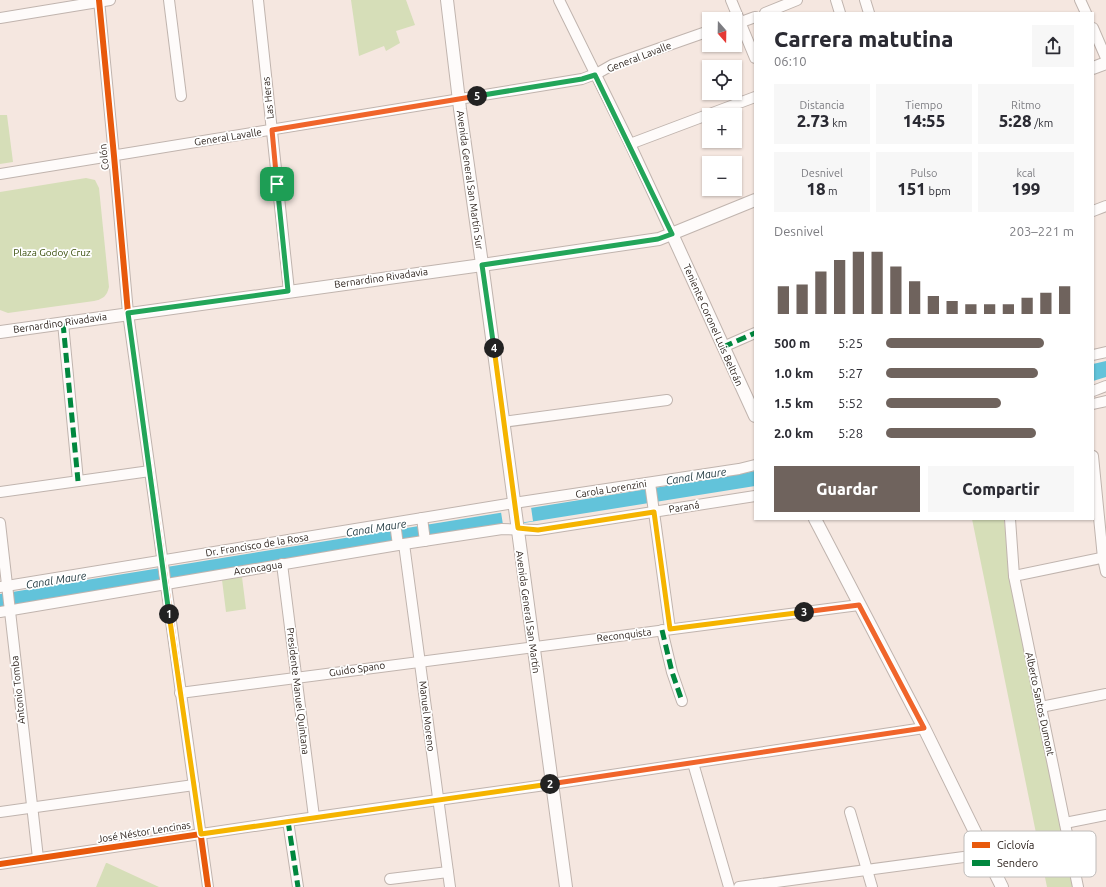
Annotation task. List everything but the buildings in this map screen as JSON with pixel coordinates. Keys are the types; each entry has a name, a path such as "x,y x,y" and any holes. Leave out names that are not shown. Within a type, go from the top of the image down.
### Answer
{"main road":[{"name":"Avenida General San Martín Sur","path":"447,0 482,265"},
{"path":"1094,68 1106,63"},
{"name":"Bernardino Rivadavia","path":"0,332 658,239 754,200"},
{"name":"Teniente Coronel Luis Beltrán","path":"672,234 754,414"},
{"name":"Avenida General San Martín","path":"482,265 566,887"},
{"path":"816,520 924,728 975,831"},
{"path":"997,877 1002,887"}],"street":[{"path":"0,18 110,0"},
{"path":"169,0 181,96"},
{"name":"Las Heras","path":"258,0 288,291"},
{"path":"559,0 630,144 672,234"},
{"path":"731,0 735,12"},
{"path":"767,12 797,0"},
{"path":"836,0 840,12"},
{"path":"865,0 869,12"},
{"path":"1080,0 1086,12"},
{"name":"Colón","path":"99,1 128,313 208,887"},
{"path":"742,22 754,17"},
{"path":"1094,30 1106,58"},
{"path":"742,31 754,56"},
{"name":"General Lavalle","path":"0,174 582,79 595,75 612,65 702,33"},
{"path":"630,144 754,97"},
{"path":"1094,211 1106,206"},
{"path":"63,323 78,481"},
{"path":"723,347 754,333"},
{"path":"1094,355 1106,352"},
{"path":"1094,391 1106,386"},
{"path":"503,422 668,400"},
{"path":"1094,404 1106,401"},
{"path":"1094,464 1106,572"},
{"name":"Carola Lorenzini","path":"514,507 651,485 754,465"},
{"path":"0,492 150,471"},
{"path":"651,485 670,666 682,701"},
{"name":"Paraná","path":"517,526 538,530 654,507 754,496"},
{"name":"Dr. Francisco de la Rosa","path":"5,588 514,507"},
{"name":"Alberto Santos Dumont","path":"1010,520 1014,576 1067,831"},
{"name":"Antonio Tomba","path":"0,522 6,609 38,858"},
{"path":"422,522 425,539"},
{"name":"Manuel Moreno","path":"395,526 400,544 420,661 450,887"},
{"name":"Aconcagua","path":"6,609 425,539 517,526"},
{"path":"1014,576 1105,557"},
{"name":"Presidente Manuel Quintana","path":"282,564 314,817"},
{"name":"Reconquista","path":"533,646 859,605"},
{"name":"Guido Spano","path":"180,693 533,646"},
{"path":"1041,707 1106,694"},
{"name":"José Néstor Lencinas","path":"0,864 314,817 552,784 924,728"},
{"path":"693,763 729,887"},
{"path":"0,812 194,785"},
{"path":"850,812 872,887"},
{"path":"1065,823 1106,815"},
{"path":"288,821 298,887"},
{"path":"739,887 964,857"},
{"path":"390,879 448,872"},
{"name":"Alberto Santos Dumont","path":"1076,877 1078,887"}],"green space":[{"path":"351,0 406,0 415,25 396,31 400,43 386,51 384,46 359,56"},
{"path":"0,115 7,115 13,162 0,164"},
{"name":"Plaza Godoy Cruz","path":"86,178 95,180 99,188 109,287 106,295 94,301 8,313 0,310 0,192"},
{"path":"972,520 1004,520 1009,574 1062,831 1036,831"},
{"path":"242,577 246,609 226,612 222,580"},
{"path":"107,863 159,887 96,887"},
{"path":"1045,877 1071,877 1073,887 1047,887"}],"water":[{"path":"1106,361 1106,377 1094,381 1094,364"},
{"path":"754,471 754,486 0,607 0,594"}],"pier":[{"path":"531,507 533,521 503,525 501,512"}],"marked path":[{"path":"63,323 78,481"},
{"path":"723,347 754,333"},
{"path":"662,630 672,672 682,701"},
{"path":"288,821 298,887"}],"cycle path":[{"path":"99,0 128,313 208,887"},
{"path":"0,864 924,728"}],"route":[{"path":"595,75 630,144 672,234 658,239 482,265 518,528 538,530 654,512 670,629 859,605 924,728 552,784 201,834 180,693 128,313 288,291 277,184 272,130 582,79 595,75"}],"water label":[{"name":"Canal Maure","path":"696,476"},
{"name":"Canal Maure","path":"376,528"},
{"name":"Canal Maure","path":"56,580"}]}
